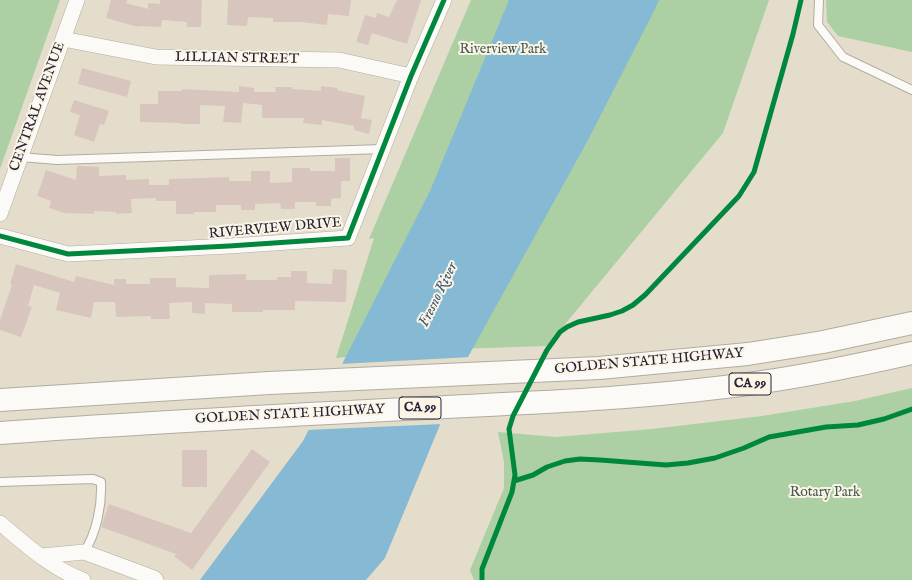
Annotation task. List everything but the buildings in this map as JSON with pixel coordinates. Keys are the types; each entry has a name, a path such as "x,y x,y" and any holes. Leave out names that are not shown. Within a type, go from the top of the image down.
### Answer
{"highway":[{"name":"GOLDEN STATE HIGHWAY","path":"0,400 269,383 599,368 748,354 823,342 912,323"},
{"name":"GOLDEN STATE HIGHWAY","path":"0,433 255,416 586,400 677,392 801,376 912,352"}],"street":[{"name":"RIVERVIEW DRIVE","path":"0,236 68,254 348,238 411,76 444,0"},
{"name":"CENTRAL AVENUE","path":"0,214 4,189 20,157 63,39 74,1"},
{"name":"LILLIAN STREET","path":"63,39 156,57 339,60 411,76"},
{"path":"0,523 57,568 83,580"},
{"path":"42,556 84,552 156,580"}],"lane":[{"path":"819,0 818,25 844,57 912,90"},
{"path":"20,157 57,160 383,149"},
{"path":"0,482 93,479 101,482 100,510 88,545 84,552"}],"green space":[{"path":"0,0 60,0 0,169"},
{"name":"Riverview Park","path":"471,0 769,0 723,133 547,346 425,350 336,358 374,238 369,239"},
{"path":"826,0 912,0 912,52 838,36 827,22"},
{"name":"Rotary Park","path":"912,388 912,580 474,580 470,570 504,488 504,462 498,432 556,437 652,429 762,416 855,401"}],"water":[{"name":"Fresno River","path":"509,0 659,0 588,140 468,357 385,558 366,580 200,580 303,441 430,191"}],"pier":[{"path":"471,357 443,424 306,430 340,364"}],"cycle path":[{"path":"0,236 68,254 348,238 411,76 444,0"},
{"path":"482,580 482,569 512,492 515,475 509,429 513,416 547,350 560,332 567,327 578,322 610,315 633,305 645,295 739,196 754,172 793,34 801,0"},
{"path":"514,481 533,475 547,467 565,461 580,459 666,465 688,463 715,458 769,437 826,427 858,425 884,419 912,409"}]}
